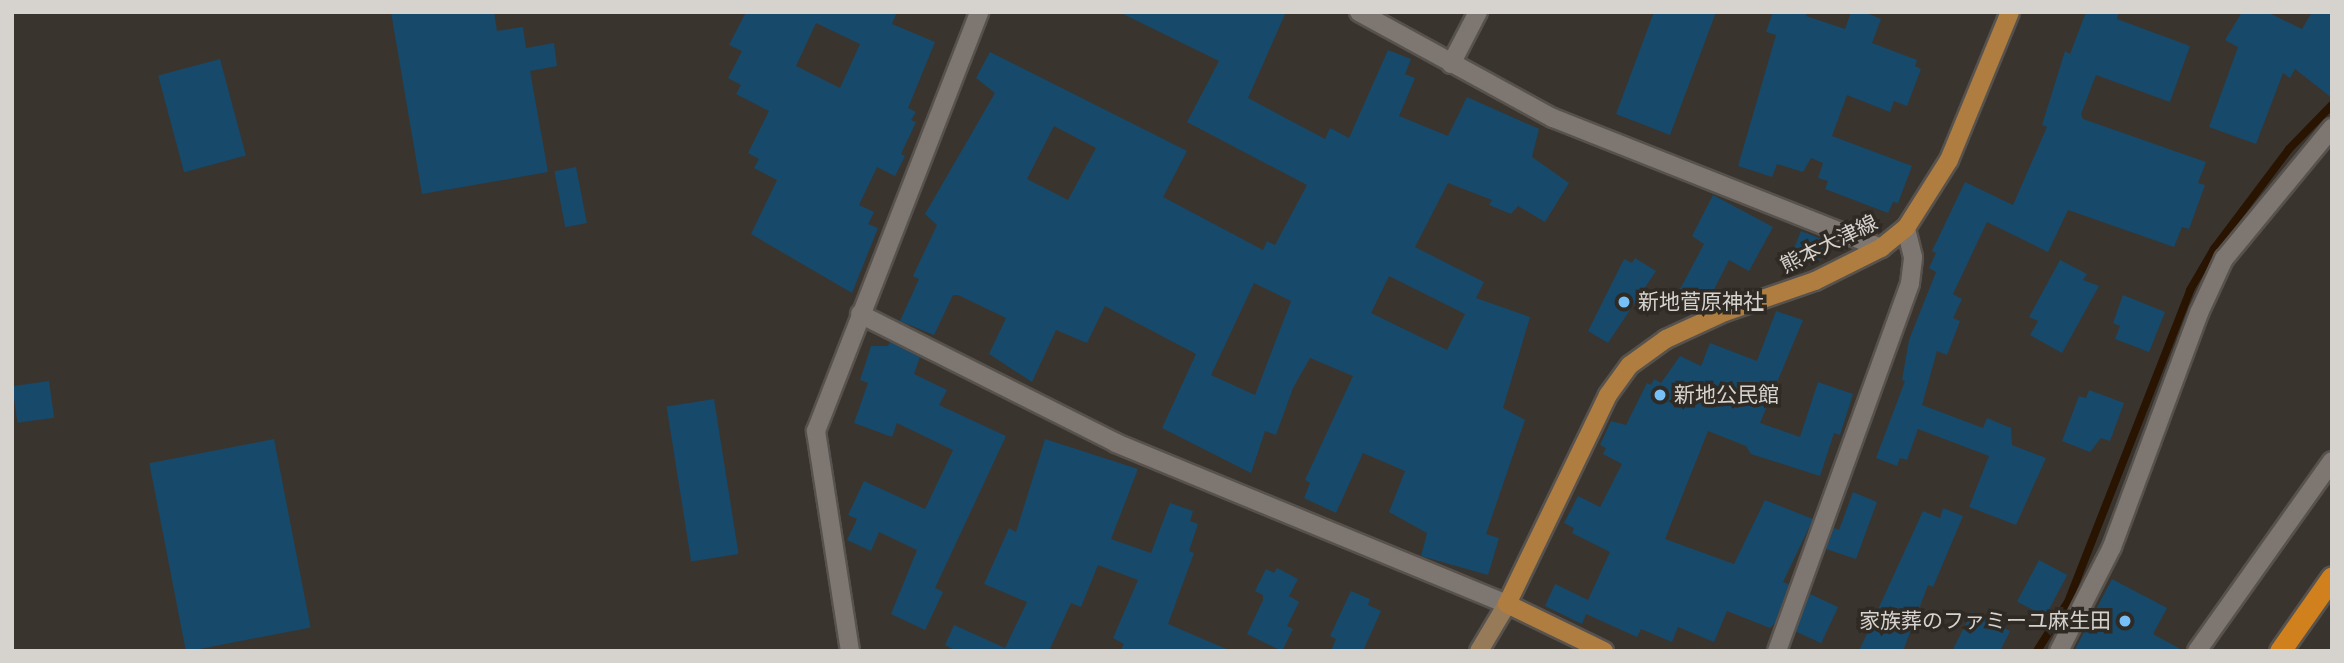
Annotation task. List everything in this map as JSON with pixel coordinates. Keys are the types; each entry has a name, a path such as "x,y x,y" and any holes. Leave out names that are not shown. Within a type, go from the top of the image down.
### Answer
{"highway":[{"path":"2280,651 2332,577"}],"main road":[{"name":"熊本大津線","path":"1507,604 1608,396 1630,365 1665,339 1725,312 1815,281 1881,247 1906,228 1949,160 2010,12"},
{"path":"1479,651 1507,604 1604,651"}],"street":[{"path":"850,651 816,431 979,12"},
{"path":"1359,12 1553,118 1881,247"},
{"path":"1451,64 1478,12"},
{"path":"2059,651 2112,547 2199,313 2224,259 2332,128"},
{"path":"1777,651 1910,283 1913,257 1906,228"},
{"path":"860,314 1116,443 1507,604"},
{"path":"2197,651 2332,461"}],"building":[{"path":"391,12 494,12 497,31 523,27 526,48 554,43 557,66 530,71 548,172 422,194"},
{"path":"746,12 897,12 892,24 935,42 908,108 916,112 911,120 916,122 901,154 905,156 895,176 877,167 859,205 874,212 868,224 878,228 852,293 751,234 777,180 754,168 759,159 748,153 769,111 736,94 741,85 728,78 742,51 729,45","holes":["816,23 860,44 840,88 796,66"]},
{"path":"1119,12 1286,12 1248,98 1325,139 1330,128 1349,138 1388,50 1411,59 1405,74 1415,78 1399,116 1448,136 1467,97 1539,129 1532,157 1569,183 1545,222 1518,206 1511,214 1489,205 1492,200 1448,183 1415,247 1484,282 1476,298 1530,317 1503,408 1525,420 1486,534 1499,538 1488,575 1421,556 1427,533 1389,512 1405,471 1363,453 1336,513 1304,498 1310,483 1305,480 1353,376 1310,358 1293,388 1276,435 1265,431 1251,473 1162,428 1196,354 1105,306 1087,343 1056,330 1032,382 989,354 1006,318 958,295 953,295 934,335 900,321 919,279 913,276 937,225 925,214 995,93 976,78 990,52 1187,151 1163,197 1263,250 1267,241 1275,245 1307,185 1187,122 1219,61","holes":["1054,126 1096,148 1068,200 1027,179","1389,276 1465,314 1447,350 1371,313","1254,283 1291,301 1255,395 1211,375"]},
{"path":"1654,12 1716,12 1670,135 1616,114"},
{"path":"1773,12 1807,12 1806,16 1845,29 1851,12 1864,12 1881,19 1872,43 1917,60 1915,66 1921,69 1907,106 1894,101 1890,112 1847,95 1832,136 1912,166 1898,203 1893,202 1888,213 1825,189 1828,181 1818,178 1823,163 1811,158 1803,172 1777,164 1772,177 1738,166 1776,35 1766,32"},
{"path":"2086,12 2119,12 2117,19 2190,46 2170,102 2096,75 2081,114 2083,119 2206,162 2198,183 2205,185 2189,229 2182,227 2174,247 2068,210 2048,252 1987,222 1953,294 1962,299 1953,318 1960,321 1947,355 1937,351 1922,405 1983,428 1987,418 2011,428 2012,445 2046,458 2016,525 1969,507 1989,456 1918,429 1907,460 1900,458 1897,466 1876,458 1905,381 1902,380 1909,340 1936,272 1929,268 1936,253 1932,251 1965,182 2013,205 2047,127 2042,125 2065,51 2070,54"},
{"path":"2242,12 2267,12 2302,29 2312,12 2332,12 2332,98 2295,69 2290,78 2283,73 2256,144 2209,127 2238,47 2225,40"},
{"path":"220,59 246,156 184,172 158,76"},
{"path":"576,167 587,223 565,227 554,171"},
{"path":"1713,195 1773,227 1749,271 1729,260 1705,307 1678,293 1704,244 1692,236"},
{"path":"1801,231 1826,241 1818,262 1793,251"},
{"name":"新地菅原神社","path":"1635,258 1656,271 1608,343 1588,331 1624,259 1632,263"},
{"path":"2060,260 2087,274 2083,280 2099,286 2062,353 2030,335 2038,321 2029,317"},
{"path":"2123,295 2165,312 2149,352 2115,339 2120,326 2113,323"},
{"path":"1776,311 1803,320 1760,423 1800,437 1818,382 1853,394 1840,435 1834,433 1820,476 1751,454 1746,446 1708,431 1665,539 1734,564 1765,500 1813,519 1783,582 1789,584 1775,623 1770,628 1727,611 1714,642 1678,627 1672,642 1641,629 1637,637 1586,614 1582,624 1545,606 1555,584 1588,600 1610,552 1572,533 1574,528 1564,523 1578,496 1600,507 1622,464 1603,454 1606,448 1600,445 1611,421 1626,425 1647,383 1651,385 1654,379 1661,383 1680,356 1701,366 1710,343 1757,361"},
{"path":"890,342 920,357 914,374 947,390 939,405 1006,436 935,588 943,592 925,630 891,614 917,550 879,532 871,551 847,540 857,519 848,515 864,481 925,509 953,450 897,423 892,437 854,423 868,383 860,380 871,346 888,346"},
{"path":"49,381 54,418 18,423 12,386"},
{"path":"2089,390 2124,403 2110,441 2101,438 2090,452 2062,441 2079,396 2086,398"},
{"path":"714,399 739,554 691,562 667,407"},
{"path":"274,439 311,627 186,651 149,463"},
{"path":"1045,439 1138,469 1111,539 1151,553 1170,503 1193,511 1190,521 1198,524 1189,551 1194,553 1168,624 1231,651 1120,651 1124,644 1113,638 1138,580 1098,565 1081,607 1071,603 1049,651 956,651 945,645 954,625 1005,648 1027,602 984,584 1009,528 1016,532"},
{"path":"1853,492 1877,502 1856,559 1826,549 1834,528 1839,530"},
{"path":"1943,508 1963,516 1933,587 1928,585 1903,651 1859,651 1923,511 1940,518"},
{"path":"2039,560 2067,575 2045,617 2017,601"},
{"path":"1277,568 1298,579 1289,596 1299,602 1287,626 1293,629 1282,651 1247,634 1263,600 1263,595 1255,591 1266,569 1274,573"},
{"name":"家族葬のファミーユ麻生田","path":"2112,579 2167,608 2153,634 2184,651 2074,651"},
{"path":"1351,591 1370,599 1368,605 1381,611 1363,651 1331,651 1336,639 1330,636"},
{"path":"1810,594 1838,607 1821,643 1793,630"},
{"path":"1972,612 2010,631 2000,651 1952,651"}],"waterway":[{"path":"2037,651 2068,602 2190,290 2214,249 2289,149 2332,105"}],"place":[{"name":"新地菅原神社","path":"1624,302"},
{"name":"新地公民館","path":"1660,395"},
{"name":"家族葬のファミーユ麻生田","path":"2125,621"}]}
